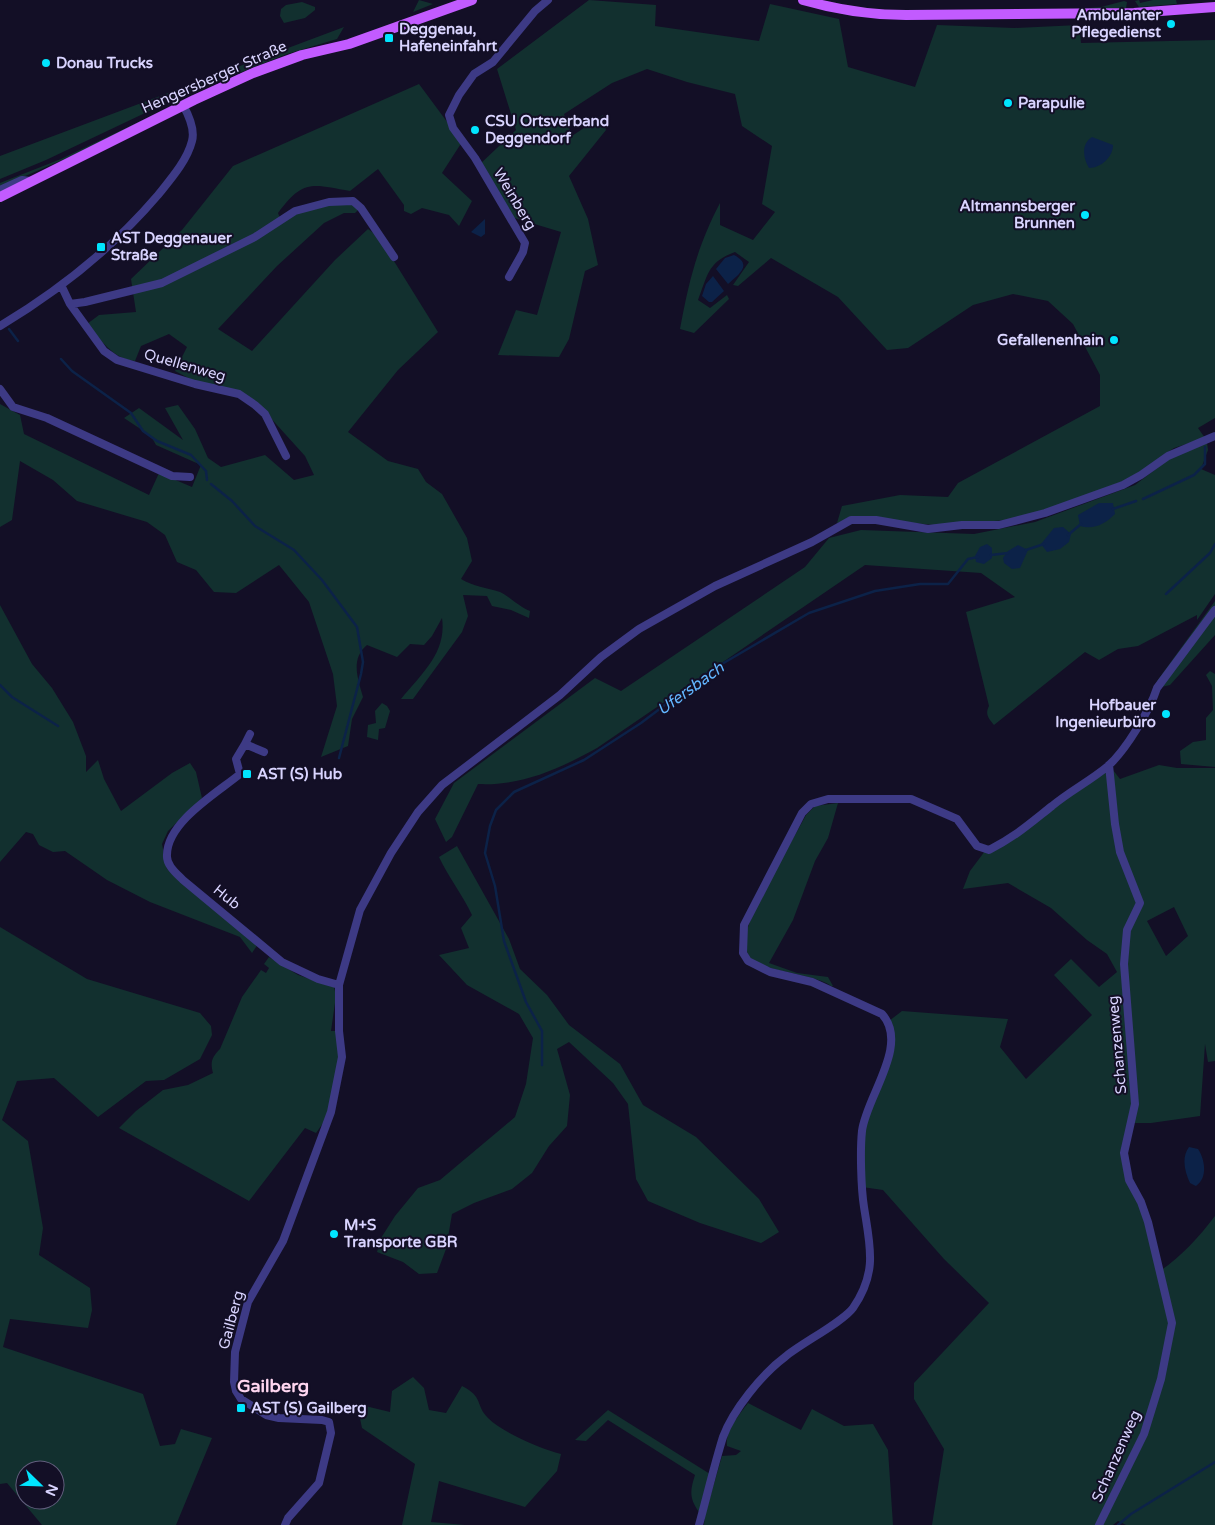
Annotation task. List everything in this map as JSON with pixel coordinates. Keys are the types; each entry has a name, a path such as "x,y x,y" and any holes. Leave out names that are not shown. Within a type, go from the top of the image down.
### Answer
{"main road":[{"name":"Hengersberger Straße","path":"0,197 183,105 252,74 302,55 349,44 472,0"},
{"path":"803,0 834,10 888,15 1134,13 1215,7"}],"street":[{"name":"Weinberg","path":"509,278 523,252 525,243 475,158 453,128 449,115 459,95 474,74 493,62 535,11 548,0"},
{"path":"0,326 62,286 112,244 171,180 192,141 193,134 183,105"},
{"name":"Hengersberger Straße","path":"0,190 22,180 33,181"},
{"path":"70,304 162,282 255,236 295,212 329,202 353,201 361,208 394,257"},
{"name":"Quellenweg","path":"62,286 70,304 104,351 116,360 195,384 239,394 265,414 286,456"},
{"path":"0,390 3,400 13,407 46,418 172,476 190,477"},
{"path":"340,985 360,910 391,853 418,812 442,784 560,695 601,657 639,629 715,586 812,542 851,520 876,520 928,529 962,525 999,525 1045,513 1123,485 1168,456 1215,436"},
{"path":"699,1525 724,1437 733,1416 756,1386 784,1358 852,1310 870,1274 871,1240 864,1205 862,1130 891,1049 888,1020 882,1014 830,989 812,982 770,972 748,961 743,953 744,925 802,813 811,804 828,799 911,799 957,819 977,846 989,850 1015,837 1052,805 1109,765 1121,752 1153,700 1157,688 1215,610"},
{"path":"250,734 245,744 264,752"},
{"name":"Hub","path":"245,744 236,759 240,774 220,791 206,799 172,834 166,856 172,869 282,962 318,979 340,985"},
{"name":"Schanzenweg","path":"1099,1525 1144,1434 1161,1379 1172,1323 1148,1222 1141,1202 1129,1180 1124,1153 1135,1104 1124,964 1127,930 1140,903 1120,852 1109,765"},
{"name":"Gailberg","path":"285,1525 288,1518 319,1483 331,1433 329,1422 325,1420 279,1418 266,1415 241,1399 236,1391 235,1352 248,1302 282,1241 331,1112 342,1057 339,1031 340,985"}],"green space":[{"path":"419,0 433,4 413,12"},
{"name":"Gefallenenhain","path":"589,0 656,5 655,26 759,41 770,4 839,19 848,67 915,87 937,25 1014,28 1079,25 1081,43 1215,40 1215,418 1198,428 1205,438 1174,448 1129,479 1055,507 1009,520 935,525 855,518 837,523 842,506 900,495 948,497 958,483 1100,406 1100,375 1073,324 1048,301 1013,294 973,305 908,348 887,350 838,297 771,258 738,286 733,285 749,262 735,252 719,260 710,270 698,300 710,308 727,295 729,299 694,333 680,329 695,264 705,235 720,203 720,225 753,240 775,212 762,204 772,146 742,126 735,94 687,82 647,69 612,83 564,114 572,136 603,115 606,130 569,176 588,219 598,265 585,271 569,339 559,357 498,355 516,310 537,315 561,232 508,216 479,165 516,130 497,69"},
{"path":"1139,0 1140,3 1153,0 1176,0 1177,4 1139,7 1135,1"},
{"path":"1124,1 1127,2 1126,8 1067,10 1101,7"},
{"path":"302,2 315,7 315,10 305,18 284,23 280,16 281,9 286,5"},
{"path":"344,27 337,39 287,54 183,95 46,160 0,179 0,156"},
{"path":"419,84 462,142 442,173 472,201 459,226 449,215 422,208 411,214 404,211 404,205 378,169 350,191 317,186 302,189 294,194 278,213 281,221 298,213 325,205 353,202 360,208 355,213 344,213 324,223 277,266 218,329 252,351 335,260 368,229 379,237 438,332 398,370 348,432 388,461 418,469 426,482 442,494 467,538 472,561 461,579 500,592 530,611 529,618 511,610 492,606 487,596 463,595 468,616 462,632 413,699 401,699 431,662 441,642 442,618 432,636 424,645 410,644 397,657 367,645 358,656 357,670 363,697 352,719 348,746 321,757 337,706 333,674 309,602 279,565 236,593 214,592 196,570 177,562 165,535 147,522 77,501 53,480 20,461 12,520 0,527 0,404 20,415 24,434 149,495 159,473 192,487 201,465 156,445 151,436 124,418 139,408 183,440 165,408 178,405 195,429 208,458 221,467 265,455 294,480 314,475 305,456 258,404 194,381 175,371 187,347 169,334 141,346 135,361 120,357 114,353 87,324 99,315 136,312 131,279 182,230 233,166"},
{"path":"193,96 104,142 0,187 0,183 61,159"},
{"path":"1207,443 1208,450 1201,469 1215,475 1215,594 1197,620 1197,615 1138,646 1118,649 1099,660 1085,652 994,725 988,716 989,706 966,612 1015,597 981,573 865,565 597,748 569,763 540,775 510,782 478,784 452,837 446,842 435,819 454,783 595,678 621,691 805,567 829,538 861,530 974,534 1035,522 1135,485 1169,459"},
{"path":"1215,601 1215,635 1170,685 1157,688 1157,681"},
{"path":"0,605 32,664 52,688 73,722 86,756 86,772 98,760 104,779 121,811 172,773 190,763 196,772 202,798 168,831 162,844 167,869 258,944 252,953 240,937 150,902 107,880 65,851 53,852 39,845 33,834 26,832 0,862"},
{"path":"1210,671 1215,674 1215,767 1181,764 1180,751 1193,742 1206,740 1206,718 1213,710 1212,686 1206,675"},
{"path":"382,703 390,711 385,728 379,729 378,740 367,737 368,725 376,723 375,711"},
{"path":"1109,765 1120,779 1159,765 1177,768 1215,768 1215,1061 1208,1062 1205,1044 1200,1116 1151,1123 1133,1123 1123,1151 1160,1271 1190,1246 1215,1216 1215,1525 1126,1525 1118,1521 1113,1525 932,1525 944,1449 914,1399 914,1383 989,1303 944,1259 883,1190 862,1187 862,1130 891,1048 889,1021 902,1011 1008,1019 1000,1047 1026,1079 1092,1015 1054,975 1071,959 1099,987 1117,972 1107,954 1087,940 1051,908 1008,883 963,889 970,871 985,851 1015,837","holes":["1174,907 1188,936 1166,956 1147,921"]},
{"path":"838,803 828,838 815,861 793,920 769,963 797,973 828,977 833,986 831,986 816,979 774,969 755,962 747,951 746,936 753,913 806,815 815,806"},
{"path":"457,846 509,939 520,969 547,995 569,1025 620,1064 643,1105 696,1137 759,1199 779,1232 761,1243 700,1223 648,1201 636,1179 628,1104 613,1083 569,1042 557,1049 570,1095 567,1126 549,1146 532,1173 512,1189 474,1203 452,1214 446,1249 437,1273 419,1274 403,1262 377,1252 381,1238 395,1216 418,1188 440,1180 515,1117 526,1084 533,1038 519,1014 467,985 439,955 469,948 461,928 472,915 439,857"},
{"path":"0,927 87,979 200,1013 211,1026 212,1035 200,1059 164,1080 146,1081 98,1117 54,1078 17,1081 2,1120 28,1141 43,1228 39,1255 90,1288 92,1310 88,1328 10,1319 3,1347 143,1394 160,1446 175,1444 181,1429 212,1438 176,1525 42,1525 30,1510 65,1510 65,1460 15,1460 15,1493 7,1483 0,1484"},
{"path":"269,957 298,975 334,987 336,996 331,1031 339,1031 342,1057 331,1112 316,1133 305,1128 249,1201 119,1128 136,1111 163,1090 188,1085 213,1073 212,1060 220,1049 242,997 261,970 266,973 269,968 264,964"},
{"path":"413,1377 424,1388 429,1410 446,1413 462,1386 469,1390 474,1394 484,1413 495,1424 523,1440 561,1454 557,1471 525,1507 439,1481 431,1522 465,1525 402,1525 415,1464 362,1428 357,1404 390,1412 392,1391"},
{"path":"748,1403 801,1430 812,1409 844,1426 873,1424 888,1450 893,1525 704,1525 705,1515 722,1456 736,1455 741,1451 727,1446 727,1440 733,1423"},
{"path":"608,1410 710,1474 699,1512 693,1503 691,1494 695,1475 608,1420 586,1441 575,1440"}],"water":[{"path":"1092,137 1113,145 1111,154 1106,161 1098,166 1089,168 1085,160 1084,151 1086,143"},
{"path":"485,219 485,234 481,237 471,232"},
{"path":"734,255 743,262 743,266 740,273 728,284 716,269 725,258"},
{"path":"713,276 724,291 712,302 709,302 702,296 706,284"},
{"path":"1099,503 1113,503 1115,514 1107,521 1095,527 1080,526 1078,515"},
{"path":"1063,527 1071,534 1069,542 1060,549 1047,552 1041,544 1054,528"},
{"path":"987,544 992,548 992,558 984,564 976,562 975,556 980,547"},
{"path":"1018,545 1028,550 1020,568 1012,569 1004,563 1003,558 1008,551"},
{"path":"1189,1147 1198,1149 1204,1163 1204,1173 1200,1183 1196,1186 1190,1183 1185,1170 1184,1160"}],"waterway":[{"path":"9,329 18,341"},
{"path":"61,359 72,371 131,413 143,431 157,441 191,455 206,471 207,480"},
{"name":"Ufersbach","path":"1143,499 1194,475 1205,464 1205,447"},
{"path":"211,484 232,501 255,526 294,550 322,580 357,627 363,662 339,758"},
{"name":"Ufersbach","path":"1113,509 1136,501"},
{"name":"Ufersbach","path":"1068,535 1081,524"},
{"name":"Ufersbach","path":"1026,550 1044,544"},
{"path":"1166,594 1210,553 1215,544"},
{"name":"Ufersbach","path":"991,555 1008,553"},
{"name":"Ufersbach","path":"542,1065 542,1031 526,1002 504,941 495,886 485,853 490,826 496,810 514,792 584,760 641,723 710,671 809,613 875,591 920,584 948,584 968,559 978,557"},
{"path":"0,685 12,697 58,726"},
{"path":"1118,1525 1131,1514 1215,1462"}],"place":[{"name":"Ambulanter Pflegedienst","path":"1171,24"},
{"name":"Deggenau, Hafeneinfahrt","path":"389,38"},
{"name":"Donau Trucks","path":"46,63"},
{"name":"Parapulie","path":"1008,103"},
{"name":"CSU Ortsverband Deggendorf","path":"475,130"},
{"name":"Altmannsberger Brunnen","path":"1085,215"},
{"name":"AST Deggenauer Straße","path":"101,247"},
{"name":"Gefallenenhain","path":"1114,340"},
{"name":"Hofbauer Ingenieurbüro","path":"1166,714"},
{"name":"AST (S) Hub","path":"247,774"},
{"name":"M+S Transporte GBR","path":"334,1234"},
{"name":"AST (S) Gailberg","path":"241,1408"}],"district":[{"name":"Gailberg","path":"273,1386"}]}
